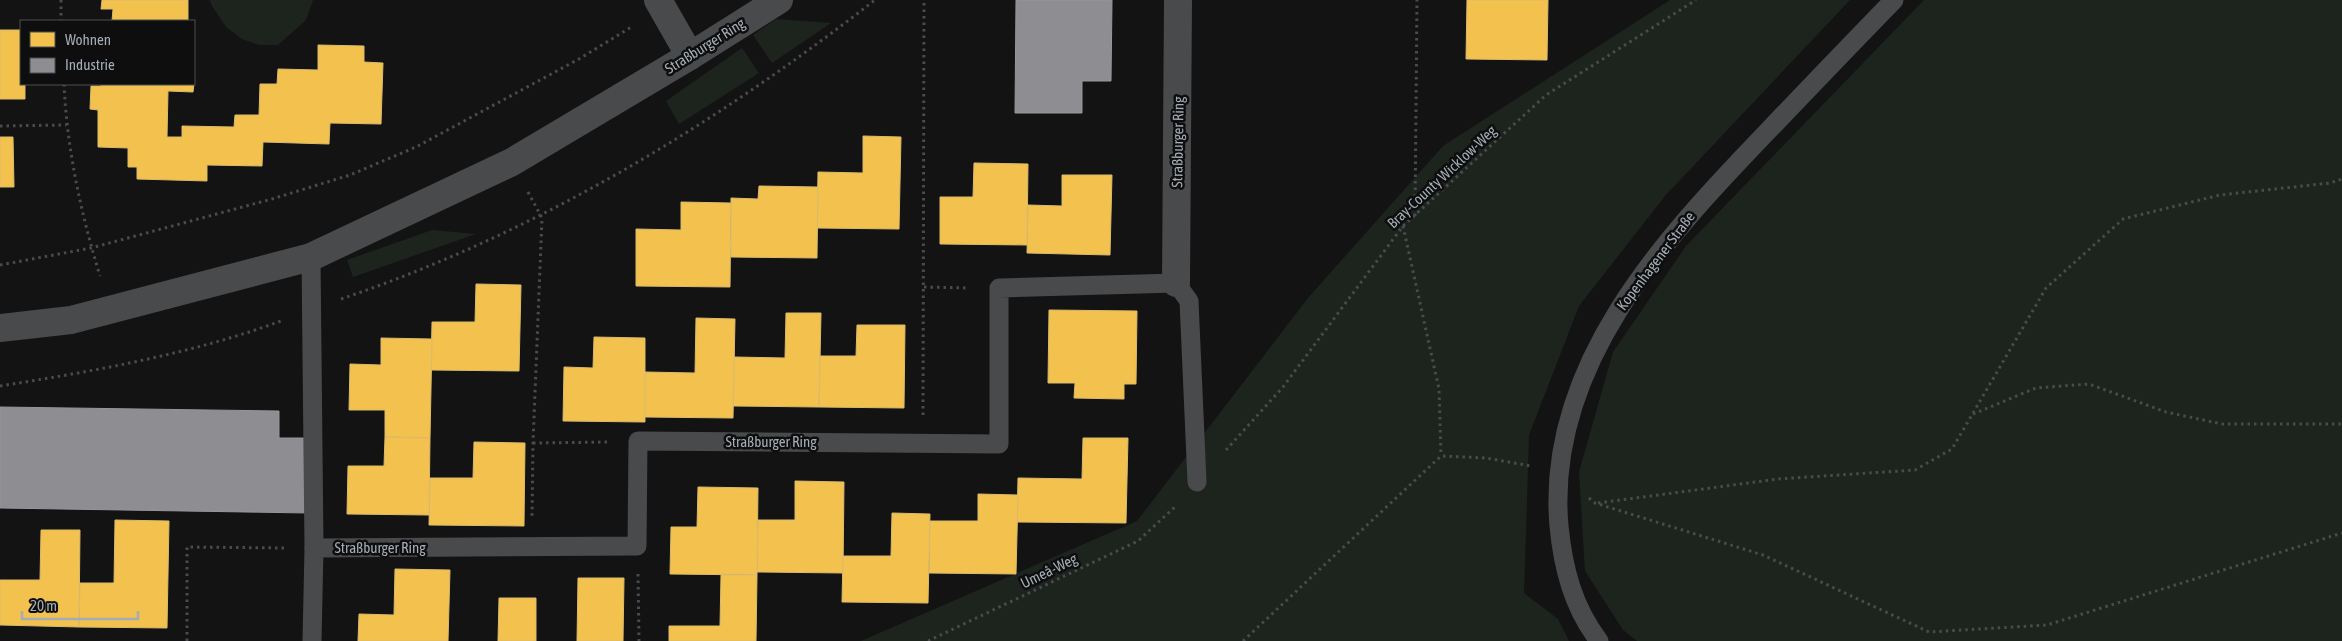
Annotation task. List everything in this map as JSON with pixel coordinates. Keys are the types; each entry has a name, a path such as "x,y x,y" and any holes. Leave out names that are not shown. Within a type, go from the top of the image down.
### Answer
{"street":[{"name":"Straßburger Ring","path":"0,328 71,320 311,257 512,162 690,56 779,0"},
{"name":"Straßburger Ring","path":"1176,283 1178,0"},
{"path":"660,4 690,56"}],"lane":[{"name":"Kopenhagener Straße","path":"1599,641 1577,607 1568,580 1559,528 1559,471 1564,438 1573,403 1612,320 1639,279 1699,202 1894,0"},
{"name":"Straßburger Ring","path":"311,257 314,548 312,641"},
{"path":"999,288 1176,283 1189,301 1197,482"},
{"name":"Straßburger Ring","path":"638,441 999,444 999,288"},
{"path":"637,546 638,441"},
{"name":"Straßburger Ring","path":"314,548 637,546"}],"path":[{"path":"60,0 61,20"},
{"path":"0,386 74,374 190,349 384,284 483,244 541,216 643,160 734,101 875,0"},
{"path":"923,443 924,0"},
{"path":"1415,217 1417,0"},
{"name":"Bray-County Wicklow-Weg","path":"1172,511 1283,387 1403,226 1546,95 1696,0"},
{"path":"0,266 91,248 272,199 358,171 416,147 579,59 660,4"},
{"path":"64,85 66,125 79,196 91,248 111,309"},
{"path":"0,126 66,125"},
{"path":"512,162 541,216 531,548"},
{"path":"1595,503 1778,479 1915,470 1952,449 2046,288 2123,219 2220,195 2330,183 2342,179"},
{"path":"1403,226 1439,389 1441,456"},
{"path":"924,287 999,288"},
{"path":"1972,414 2036,388 2089,384 2166,412 2222,424 2342,424"},
{"path":"533,443 638,441"},
{"path":"1243,641 1441,456 1486,458 1559,471 1595,503 1763,555 1929,632 2047,625 2342,533"},
{"name":"Umeå-Weg","path":"928,641 1138,541 1172,511"},
{"path":"637,546 639,641"},
{"path":"187,641 187,547 314,548"}],"shaded area":[{"path":"210,0 313,0 306,20 278,45 259,45 242,39 226,27"},
{"path":"1670,0 1850,0 1665,196 1579,306 1529,435 1524,593 1558,619 1569,641 861,641 1137,521 1308,298 1443,146"},
{"path":"1924,0 2342,0 2342,641 1637,641 1623,630 1585,571 1579,472 1613,352 1686,246"},
{"path":"776,19 831,23 772,63 753,35"},
{"path":"742,48 759,73 679,124 666,101"},
{"path":"432,230 476,234 353,277 347,260"}],"building: Wohnen":[{"path":"102,0 188,0 188,20 112,20 113,9 101,9"},
{"path":"1467,0 1548,0 1547,60 1466,59"},
{"path":"0,30 20,30 20,85 25,85 25,99 0,99"},
{"path":"318,45 364,46 364,62 383,63 381,124 330,123 329,144 263,142 262,166 207,165 207,181 137,179 137,167 128,167 128,148 98,147 98,110 90,109 91,86 194,85 193,92 168,91 167,137 182,137 182,126 234,127 235,115 259,115 260,84 277,84 278,69 318,70"},
{"path":"863,136 901,137 899,229 817,228 818,172 863,173"},
{"path":"0,137 13,137 14,187 0,187"},
{"path":"974,163 1028,164 1027,245 940,244 940,197 973,197"},
{"path":"1062,175 1112,175 1110,255 1027,253 1028,205 1062,206"},
{"path":"759,186 818,187 817,258 731,257 731,198 758,199"},
{"path":"681,202 731,203 730,287 636,286 636,229 681,230"},
{"path":"476,284 521,285 519,371 431,370 432,322 475,322"},
{"path":"1049,310 1137,311 1136,384 1124,384 1124,399 1074,398 1075,383 1048,383"},
{"path":"786,313 821,313 819,407 733,406 734,357 785,358"},
{"path":"696,318 735,319 733,418 645,417 645,372 695,373"},
{"path":"857,325 905,325 904,408 819,407 820,356 856,356"},
{"path":"594,337 645,338 645,422 563,421 564,367 593,368"},
{"path":"381,338 432,339 430,438 385,437 385,410 349,410 350,364 381,365"},
{"path":"385,437 430,438 429,515 347,514 348,466 384,466"},
{"path":"1083,438 1128,438 1126,523 1017,522 1018,478 1082,479"},
{"path":"474,442 525,443 524,526 429,525 430,478 473,478"},
{"path":"795,481 844,482 843,573 757,572 758,520 795,520"},
{"path":"698,487 758,488 757,575 670,574 671,527 697,527"},
{"path":"978,494 1018,495 1016,574 929,573 930,521 978,521"},
{"path":"892,513 930,514 928,603 842,602 843,556 891,556"},
{"path":"115,520 169,521 167,628 79,627 80,583 114,583"},
{"path":"41,530 80,530 79,627 0,625 0,580 40,580"},
{"path":"395,569 450,570 448,641 358,641 359,614 394,615"},
{"path":"721,575 757,575 756,641 669,641 669,626 720,626"},
{"path":"578,578 624,578 623,641 577,641"},
{"path":"499,598 536,598 536,641 498,641"}],"building: Industrie":[{"path":"1016,0 1112,0 1111,81 1082,81 1082,113 1015,113"},
{"path":"0,407 279,411 279,438 309,438 309,513 0,508"}]}
